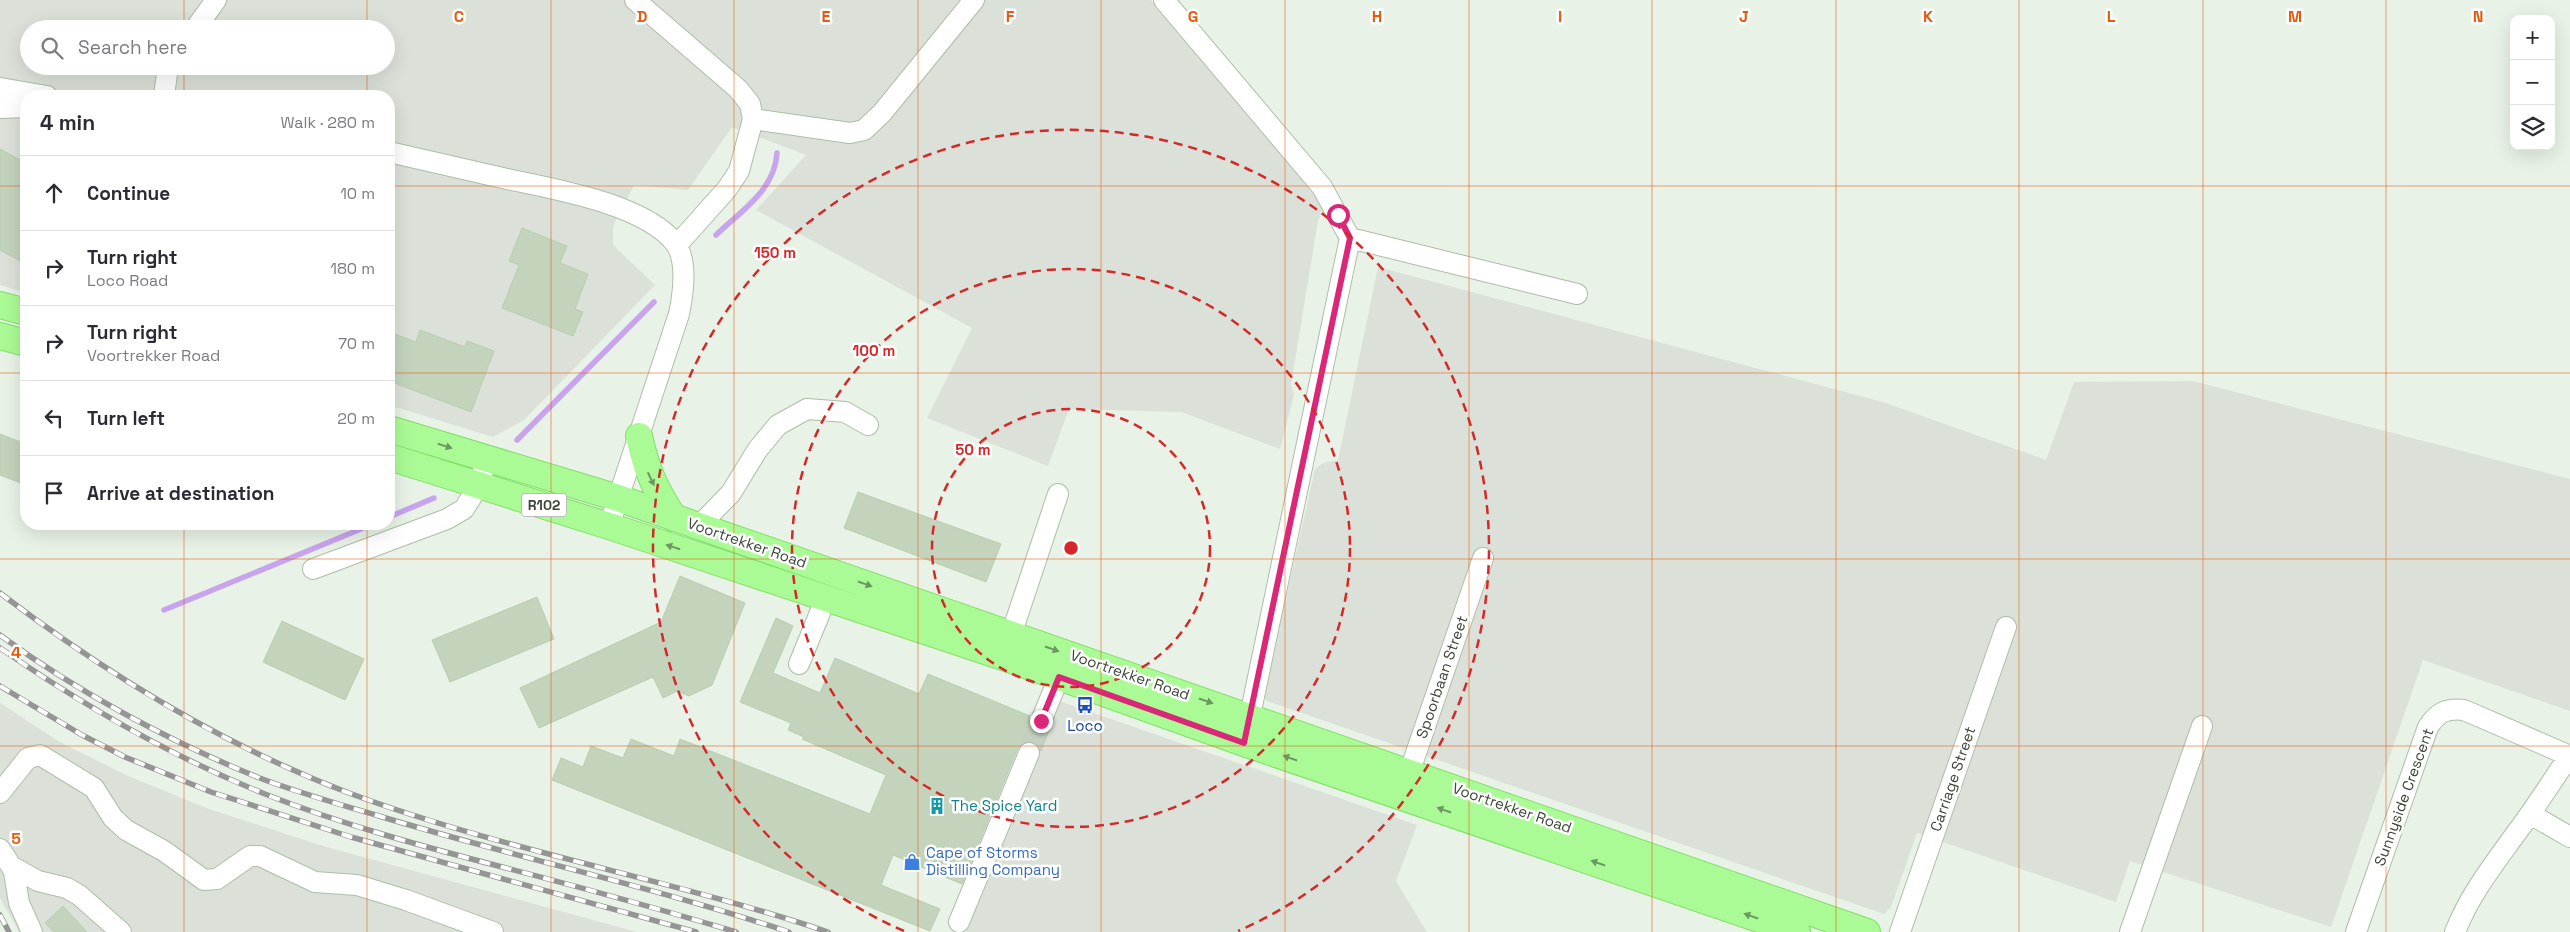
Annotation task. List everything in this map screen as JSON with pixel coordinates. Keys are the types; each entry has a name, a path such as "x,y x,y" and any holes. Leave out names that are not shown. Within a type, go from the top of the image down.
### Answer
{"main road":[{"path":"0,305 20,310"},
{"path":"0,336 20,341"},
{"name":"Voortrekker Road","path":"395,430 618,498 835,574 1007,646 1059,677 1244,743 1406,784"},
{"path":"639,436 651,481 674,518"},
{"name":"Voortrekker Road","path":"395,459 609,526 826,598 1007,646 1250,716 1406,784 1572,842 1867,932"},
{"path":"826,598 835,574"},
{"name":"Voortrekker Road","path":"1572,842 1797,932"}],"lane":[{"path":"202,20 216,0"},
{"path":"635,0 745,96 750,104 753,119 748,143 734,180 677,245"},
{"path":"753,119 850,133 864,130 882,113 974,0"},
{"path":"1164,0 1322,187 1350,238 1244,743"},
{"path":"165,90 167,75"},
{"path":"0,88 20,91"},
{"path":"0,108 20,107"},
{"path":"395,153 594,198 647,222 660,230 677,245 684,282 680,314 609,526"},
{"path":"1350,238 1577,294"},
{"path":"699,526 731,493 758,449 778,425 807,409 845,412 868,425"},
{"path":"313,569 447,519 464,509 479,485 487,458"},
{"path":"1007,646 1058,494"},
{"name":"Spoorbaan Street","path":"1406,784 1483,558"},
{"path":"799,664 826,598"},
{"name":"Carriage Street","path":"1900,932 2006,627"},
{"path":"1041,721 1059,677"},
{"name":"Sunnyside Crescent","path":"2356,932 2428,726 2436,715 2450,708 2464,710 2570,756"},
{"path":"2130,932 2202,726"},
{"path":"959,922 1029,753"},
{"path":"0,793 28,758 40,756 94,788 113,818 126,830 164,851 204,880 217,879 250,856 260,856 315,882 357,885 406,900 493,932"},
{"path":"2455,932 2463,911 2488,870 2570,756"},
{"path":"2530,814 2570,837"},
{"path":"5,857 38,881 67,888 78,895 121,932"},
{"path":"5,857 14,872 19,903 32,932"},
{"path":"19,903 22,889 26,884 38,881"}],"shaded area":[{"path":"0,0 1151,0 1284,147 1325,201 1318,221 1291,385 1294,395 1280,449 1181,412 1069,409 1048,466 927,418 972,328 756,210 806,155 732,127 688,190 634,185 613,226 613,245 655,285 524,420 493,437 395,407 395,90 20,90 20,291 0,285"},
{"path":"1378,267 1883,402 2046,460 2074,382 2193,381 2570,479 2570,711 2423,660 2331,927 2130,861 2116,902 1917,833 1891,907 1884,914 1267,701 1264,697 1315,469 1323,463 1338,460"},
{"path":"1059,701 1417,825 1396,881 1427,932 966,932"},
{"path":"0,703 60,742 128,776 209,809 323,846 637,932 19,932 0,898"}],"building":[{"path":"0,149 20,160 20,261 0,250"},
{"path":"522,228 567,246 560,263 588,274 575,309 583,312 573,336 502,308 519,265 509,261"},
{"path":"420,330 465,347 467,341 494,351 471,412 395,383 395,334 416,342"},
{"path":"0,434 20,442 20,483 0,475"},
{"path":"858,492 1001,544 986,582 844,528"},
{"path":"680,576 745,603 712,685 689,696 677,691 663,698 653,677 539,728 520,688 661,622"},
{"path":"537,597 554,639 450,682 432,640"},
{"path":"776,618 793,626 773,673 820,693 835,658 919,694 928,674 1030,716 1029,723 1036,732 1043,733 1050,728 1041,751 1038,745 1028,741 1018,748 962,884 893,855 881,885 940,909 930,931 552,780 561,758 583,767 591,746 623,758 631,739 674,756 680,739 870,814 886,775 802,739 804,737 788,730 791,723 740,702"},
{"path":"282,621 364,659 345,700 263,662"},
{"path":"63,906 87,932 54,932 45,923"}],"waterway":[{"path":"716,235 746,208 763,189 775,166 777,153"},
{"path":"517,440 654,302"},
{"path":"395,514 434,498"},
{"path":"164,610 358,530"}],"tunnel":[{"path":"1029,753 1041,721"}],"railway":[{"path":"0,593 82,652 167,706 256,753 302,774 349,793 467,832 709,896 828,932"},
{"path":"0,635 60,676 124,714 190,748 257,777 317,798 430,831 687,901 789,932"},
{"path":"0,648 63,690 128,728 195,763 265,794 324,816 384,835 736,932"},
{"path":"0,686 82,735 125,757 211,792 351,837 696,932"},
{"path":"0,915 9,932"}],"place":[{"name":"Loco","path":"1085,705"},
{"name":"The Spice Yard","path":"937,806"},
{"name":"Cape of Storms Distilling Company","path":"912,862"}],"route":[{"path":"1041,721 1059,677 1244,743 1350,238 1338,215"}]}
